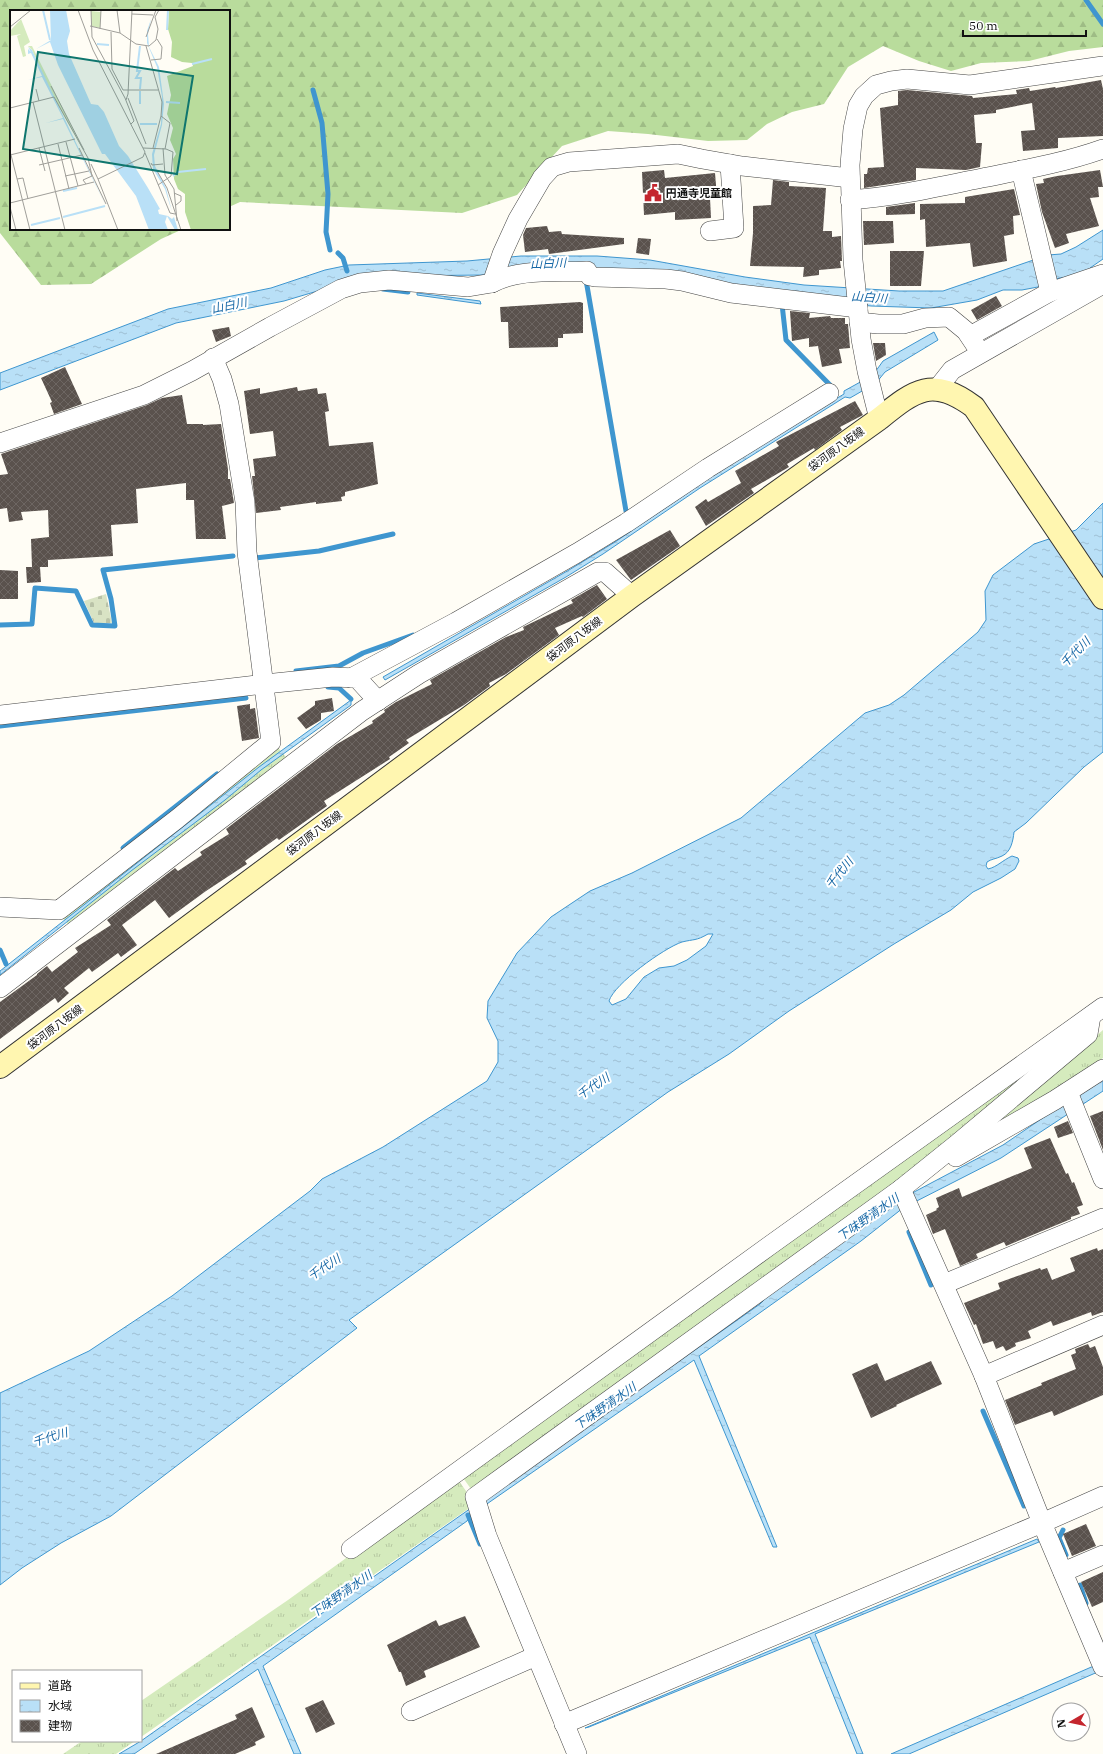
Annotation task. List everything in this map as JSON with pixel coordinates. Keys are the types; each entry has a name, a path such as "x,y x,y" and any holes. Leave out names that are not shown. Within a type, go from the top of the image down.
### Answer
{"main road":[{"name":"袋河原八坂線","path":"0,1068 632,596 879,419 907,396 921,391 942,391"},
{"path":"942,391 962,398 974,407 1103,598"}],"street":[{"path":"879,419 867,371 858,312 850,200 853,129 858,106 864,96 876,85 891,81 907,79 970,85 1103,66"},
{"path":"850,200 877,198 1021,170 1103,151"},
{"path":"493,280 502,254 518,219 542,178 552,167 569,162 678,154 730,164 850,178"},
{"path":"710,231 734,228 730,164"},
{"path":"1021,170 1050,288"},
{"path":"0,443 144,395 192,371 213,358 341,289 360,283 389,280 468,288 515,274 587,271 590,276 595,277 666,279 682,281 731,293 858,312 878,324 902,324 925,318 949,317 966,331 981,353"},
{"path":"970,336 1050,288 1103,274"},
{"path":"942,391 952,370 1103,284"},
{"path":"0,907 59,910 177,819 266,748 271,742 265,684 247,552 245,502 229,404 222,379 213,358"},
{"path":"351,678 456,622 577,554 626,524 708,468 829,393"},
{"path":"0,988 362,711 419,674 598,572 605,572 632,596"},
{"path":"0,715 265,684 333,678 357,678 378,701"},
{"path":"577,1754 487,1536 475,1497 901,1189 1088,1034 1099,1012"},
{"path":"351,1549 763,1250 1099,1012"},
{"path":"901,1189 1068,1092 1103,1069"},
{"path":"1068,1092 1103,1179"},
{"path":"901,1189 984,1376 1042,1523 1103,1667"},
{"path":"944,1284 1103,1218"},
{"path":"984,1376 1103,1325"},
{"path":"564,1724 1103,1496"},
{"path":"1063,1572 1103,1555"},
{"path":"411,1711 536,1656"}],"green space":[{"path":"0,0 1103,0 1103,47 1069,51 1029,61 981,63 951,71 919,61 883,46 848,67 824,104 792,112 767,124 747,140 708,141 608,131 562,146 517,195 462,213 240,202 230,207 230,10 10,10 10,230 181,230 161,239 91,284 41,285 0,233"},
{"path":"106,594 112,623 94,623 84,601"},
{"path":"275,744 286,757 71,928 59,914"},
{"path":"1103,1030 1103,1058 1030,1107 964,1147"},
{"path":"1053,1051 970,1128 471,1489 461,1475"},
{"path":"457,1478 466,1491 468,1509 142,1736 142,1700 288,1600"},
{"path":"81,1742 134,1742 116,1754 63,1754"}],"water":[{"name":"山白川","path":"1103,230 1103,259 1090,268 1091,274 1053,279 1043,286 1022,290 1003,290 977,300 931,308 871,306 793,298 705,284 485,275 388,276 331,287 284,301 176,323 0,390 0,373 168,309 271,288 325,270 349,265 467,261 521,256 597,256 650,260 745,277 804,285 899,291 943,291 1048,255 1061,254 1076,247"},
{"path":"417,293 480,301 481,304 417,295"},
{"path":"934,332 938,340 885,372 876,383 850,398 845,397 700,488 603,554 566,577 385,680 383,677 615,542 720,471 844,394 844,391 873,375 883,361"},
{"name":"千代川","path":"1103,503 1103,752 1084,767 1026,823 1014,832 1008,852 1002,856 990,860 987,862 986,866 988,869 991,868 1012,856 1018,858 1019,861 1015,869 973,892 951,910 894,944 789,1011 729,1054 668,1092 349,1320 357,1328 111,1516 61,1543 22,1568 0,1585 0,1393 89,1351 172,1296 310,1191 322,1179 383,1147 487,1081 498,1062 498,1041 487,1018 488,1001 517,953 551,917 590,891 632,873 741,818 865,713 889,705 904,695 978,632 986,620 985,591 993,575 1034,544 1076,530","holes":["708,934 713,934 706,946 687,960 674,966 659,968 644,977 626,999 612,1005 609,1001 620,985 641,967 664,951 682,942 698,939"]},
{"path":"351,700 351,705 261,770 225,800 131,871 0,975 0,971 259,767"},
{"path":"1103,1077 1103,1091 1001,1158 903,1208 861,1241 699,1356 777,1547 773,1547 694,1360 471,1515 467,1521 263,1666 301,1754 294,1754 258,1669 134,1754 119,1754 139,1742 142,1742 142,1740 760,1304 767,1297 899,1200 1003,1145"},
{"path":"1037,1539 1039,1542 815,1634 863,1754 857,1754 810,1637 585,1728"},
{"path":"1096,1665 1100,1671 909,1754 891,1754"}],"building":[{"path":"1101,80 1103,89 1103,136 1058,138 1058,148 1023,151 1021,131 1035,130 1032,103 996,110 996,113 974,115 976,143 982,143 980,167 966,170 916,168 916,180 864,188 864,174 867,174 868,168 884,167 880,108 898,105 898,91 907,90 972,96 973,98 1017,94 1016,90 1029,88 1030,91 1056,88"},
{"path":"664,170 665,178 715,173 717,197 710,198 711,218 675,220 675,212 644,215 642,172"},
{"path":"1100,170 1103,187 1098,187 1099,197 1090,198 1099,226 1066,234 1069,243 1055,248 1042,212 1036,184 1044,183 1043,179"},
{"path":"773,180 789,182 789,186 826,188 823,231 832,231 832,237 841,236 841,268 819,270 819,275 803,277 804,267 750,266 753,233 753,206 771,205"},
{"path":"1014,189 1020,215 1013,216 1014,234 1004,236 1007,261 973,267 970,243 926,247 925,219 920,220 920,204 965,203 965,197"},
{"path":"915,203 915,214 886,215 886,207"},
{"path":"863,221 893,221 894,243 864,245"},
{"path":"547,226 549,232 561,231 562,234 624,238 624,244 549,254 548,249 525,252 523,235 526,228"},
{"path":"638,238 651,239 649,255 636,253"},
{"path":"890,251 924,251 921,286 890,286"},
{"path":"996,296 1002,306 977,320 971,310"},
{"path":"583,303 583,333 563,334 563,338 558,338 558,347 509,348 508,322 501,322 500,307"},
{"path":"790,311 810,313 809,318 830,316 831,318 845,318 845,324 848,324 850,348 839,349 842,363 822,367 818,346 809,347 809,338 792,341"},
{"path":"229,327 231,336 216,342 212,330"},
{"path":"873,343 885,343 886,355 876,361"},
{"path":"65,367 82,404 54,414 50,403 52,402 41,378"},
{"path":"297,387 298,391 317,388 318,394 326,393 329,411 325,412 329,446 373,442 378,484 345,492 345,496 341,497 342,501 316,504 316,502 280,507 281,510 256,513 252,476 255,476 253,459 276,456 273,431 250,434 244,391 260,388 260,394"},
{"path":"182,395 187,424 221,424 228,469 228,479 230,479 234,503 222,506 226,539 196,539 194,500 186,500 186,483 136,489 138,523 111,525 113,556 48,560 48,567 40,567 41,582 27,583 26,567 32,567 31,539 49,537 48,510 21,512 23,520 9,522 7,508 0,509 0,475 8,474 1,454 147,405 162,398"},
{"path":"855,401 863,415 840,427 842,430 815,450 814,448 787,464 789,467 751,489 754,493 706,526 695,507 706,499 708,502 741,483 735,471 779,446 776,442"},
{"path":"670,530 680,546 631,580 616,560"},
{"path":"0,570 18,571 18,599 0,599"},
{"path":"597,585 607,599 583,617 582,616 555,628 559,635 506,674 489,683 490,686 464,705 406,740 409,743 389,757 390,759 324,801 327,806 279,840 277,838 245,861 247,864 169,918 155,900 122,925 137,945 121,957 118,953 92,972 89,968 64,988 69,993 58,1003 55,998 0,1039 0,1002 47,966 52,972 78,952 75,948 111,925 107,920 175,868 178,871 202,855 200,852 229,834 226,829 337,744 373,723 372,721 385,712 384,710 396,702 432,684 430,680 506,637 524,630 523,627 573,603 571,600"},
{"path":"332,698 334,711 321,713 321,720 306,729 297,718 315,705 315,701"},
{"path":"250,704 250,709 255,708 259,738 242,741 237,706"},
{"path":"1103,1111 1103,1150 1090,1116"},
{"path":"1068,1121 1073,1133 1058,1138 1054,1127"},
{"path":"1050,1138 1066,1174 1068,1173 1072,1183 1074,1182 1083,1205 1077,1207 1080,1214 1006,1246 1004,1242 976,1254 978,1258 960,1266 945,1229 933,1234 926,1215 937,1210 936,1209 939,1207 936,1198 959,1188 962,1197 1032,1168 1024,1148"},
{"path":"1097,1248 1098,1251 1103,1249 1103,1312 1092,1316 1091,1312 1053,1326 1051,1321 1028,1331 1031,1338 1015,1343 1016,1346 1006,1351 1003,1346 996,1349 993,1341 983,1344 976,1324 974,1325 964,1303 1000,1289 998,1283 1040,1268 1041,1270 1047,1268 1052,1280 1075,1271 1070,1258"},
{"path":"1088,1344 1090,1348 1095,1346 1103,1367 1103,1395 1054,1416 1052,1411 1015,1425 1005,1400 1076,1369 1071,1355 1076,1353 1075,1349"},
{"path":"931,1361 942,1384 871,1418 852,1374 877,1363 885,1381"},
{"path":"1086,1524 1096,1546 1072,1556 1063,1534"},
{"path":"1103,1572 1103,1602 1092,1607 1081,1582"},
{"path":"465,1616 480,1647 424,1671 426,1677 406,1686 401,1672 399,1672 387,1645 436,1620 439,1626"},
{"path":"323,1700 335,1724 316,1733 305,1708"},
{"path":"252,1707 265,1737 255,1742 256,1745 235,1754 156,1754 237,1719 235,1715"}],"waterway":[{"path":"1086,0 1103,24"},
{"path":"313,90 322,123 328,194 326,232 330,250"},
{"path":"338,253 343,258 347,271"},
{"path":"586,280 626,511"},
{"path":"383,289 408,292"},
{"path":"782,304 786,340 830,385"},
{"path":"255,558 319,551 393,534"},
{"path":"0,625 32,624 35,588 76,591 92,625 115,626 111,599 103,570 233,556"},
{"path":"296,671 339,666 363,653 413,635"},
{"path":"328,687 339,688 351,699"},
{"path":"0,726 246,698"},
{"path":"123,848 217,774"},
{"path":"0,950 6,964"},
{"path":"909,1232 931,1285"},
{"path":"983,1411 1024,1506"},
{"path":"468,1515 480,1544"},
{"path":"1063,1530 1059,1538 1066,1555"},
{"path":"1080,1585 1086,1603"}],"place":[{"name":"円通寺児童館","path":"653,193"}],"water label":[{"name":"下味野清水川","path":"868,1217"},
{"name":"下味野清水川","path":"605,1406"},
{"name":"下味野清水川","path":"341,1594"}]}
